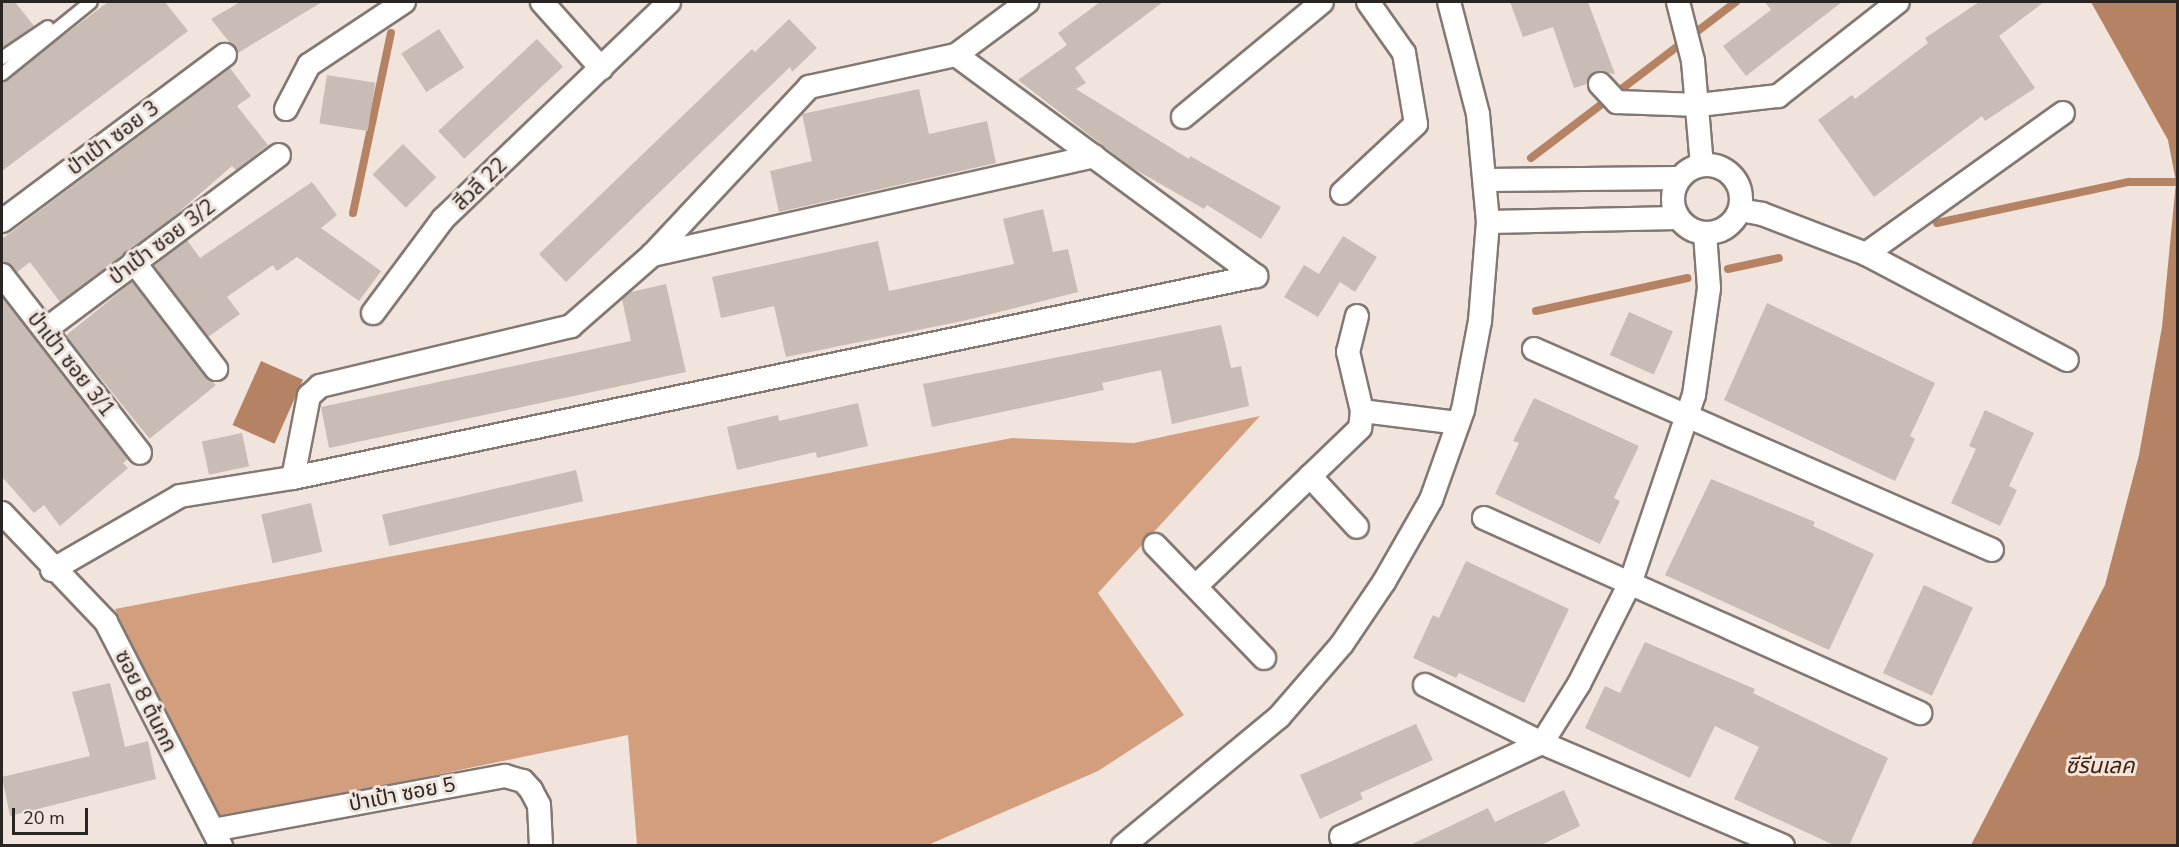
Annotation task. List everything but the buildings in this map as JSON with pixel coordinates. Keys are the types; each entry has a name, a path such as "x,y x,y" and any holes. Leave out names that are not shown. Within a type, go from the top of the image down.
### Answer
{"street":[{"path":"286,109 309,65 404,2"},
{"path":"542,2 601,68"},
{"name":"สีวลี 22","path":"374,313 443,219 669,2"},
{"path":"293,478 309,396 320,386 571,326 652,255 809,87 956,55 1027,2"},
{"path":"1183,117 1322,2"},
{"path":"1342,193 1416,124 1404,54 1368,2"},
{"path":"1123,846 1279,717 1342,644 1384,582 1431,500 1458,423 1480,321 1488,222 1486,180 1478,114 1449,2"},
{"path":"1678,2 1688,38 1699,105 1702,165"},
{"path":"1608,92 1699,105 1778,96 1898,2"},
{"name":"ป่าเป้า ซอย 3","path":"2,221 225,55"},
{"path":"52,570 180,495 293,478 1256,276 956,55"},
{"path":"1860,252 2063,113"},
{"name":"ป่าเป้า ซอย 3/2","path":"45,330 279,155"},
{"path":"652,255 1094,156"},
{"path":"1486,180 1679,178 1702,165 1716,166 1734,177 1742,199 1740,210 1726,228 1705,234 1694,232 1677,218 1672,197 1679,178"},
{"path":"1740,210 1762,213 1860,252 2067,360"},
{"path":"1488,222 1677,218"},
{"path":"1341,837 1542,743 1579,684 1631,581 1694,395 1704,343 1709,288 1705,234"},
{"path":"134,262 216,369"},
{"name":"ป่าเป้า ซอย 3/1","path":"2,275 140,453"},
{"path":"1196,586 1360,428 1362,411 1348,352 1357,316"},
{"path":"1534,349 1992,550"},
{"path":"1362,411 1458,423"},
{"path":"1310,476 1357,527"},
{"name":"ซอย 8 ต้นกก","path":"2,513 10,534 52,570 106,622 217,838"},
{"path":"1484,518 1631,581 1920,713"},
{"path":"1155,545 1264,658"},
{"path":"1425,685 1542,743 1783,846"},
{"name":"ป่าเป้า ซอย 5","path":"217,838 505,776 523,781 531,790 538,805 541,846"}],"lane":[{"path":"2,58 86,2"},
{"path":"2,74 91,2"}],"shaded area":[{"path":"1260,416 1098,593 1184,715 1098,771 928,845 637,845 628,735 214,821 115,609 1012,438 1134,443"}],"water":[{"name":"ซีรีนเลค","path":"2091,2 2177,2 2177,845 1971,845 2105,585 2139,455 2162,327 2176,182 2168,140"},
{"path":"261,361 303,380 275,444 233,425"}],"waterway":[{"path":"1531,158 1736,2"},
{"path":"353,213 391,33"},
{"path":"1937,223 2129,182 2176,182"},
{"path":"1728,269 1779,258"},
{"path":"1536,311 1687,278"}]}
